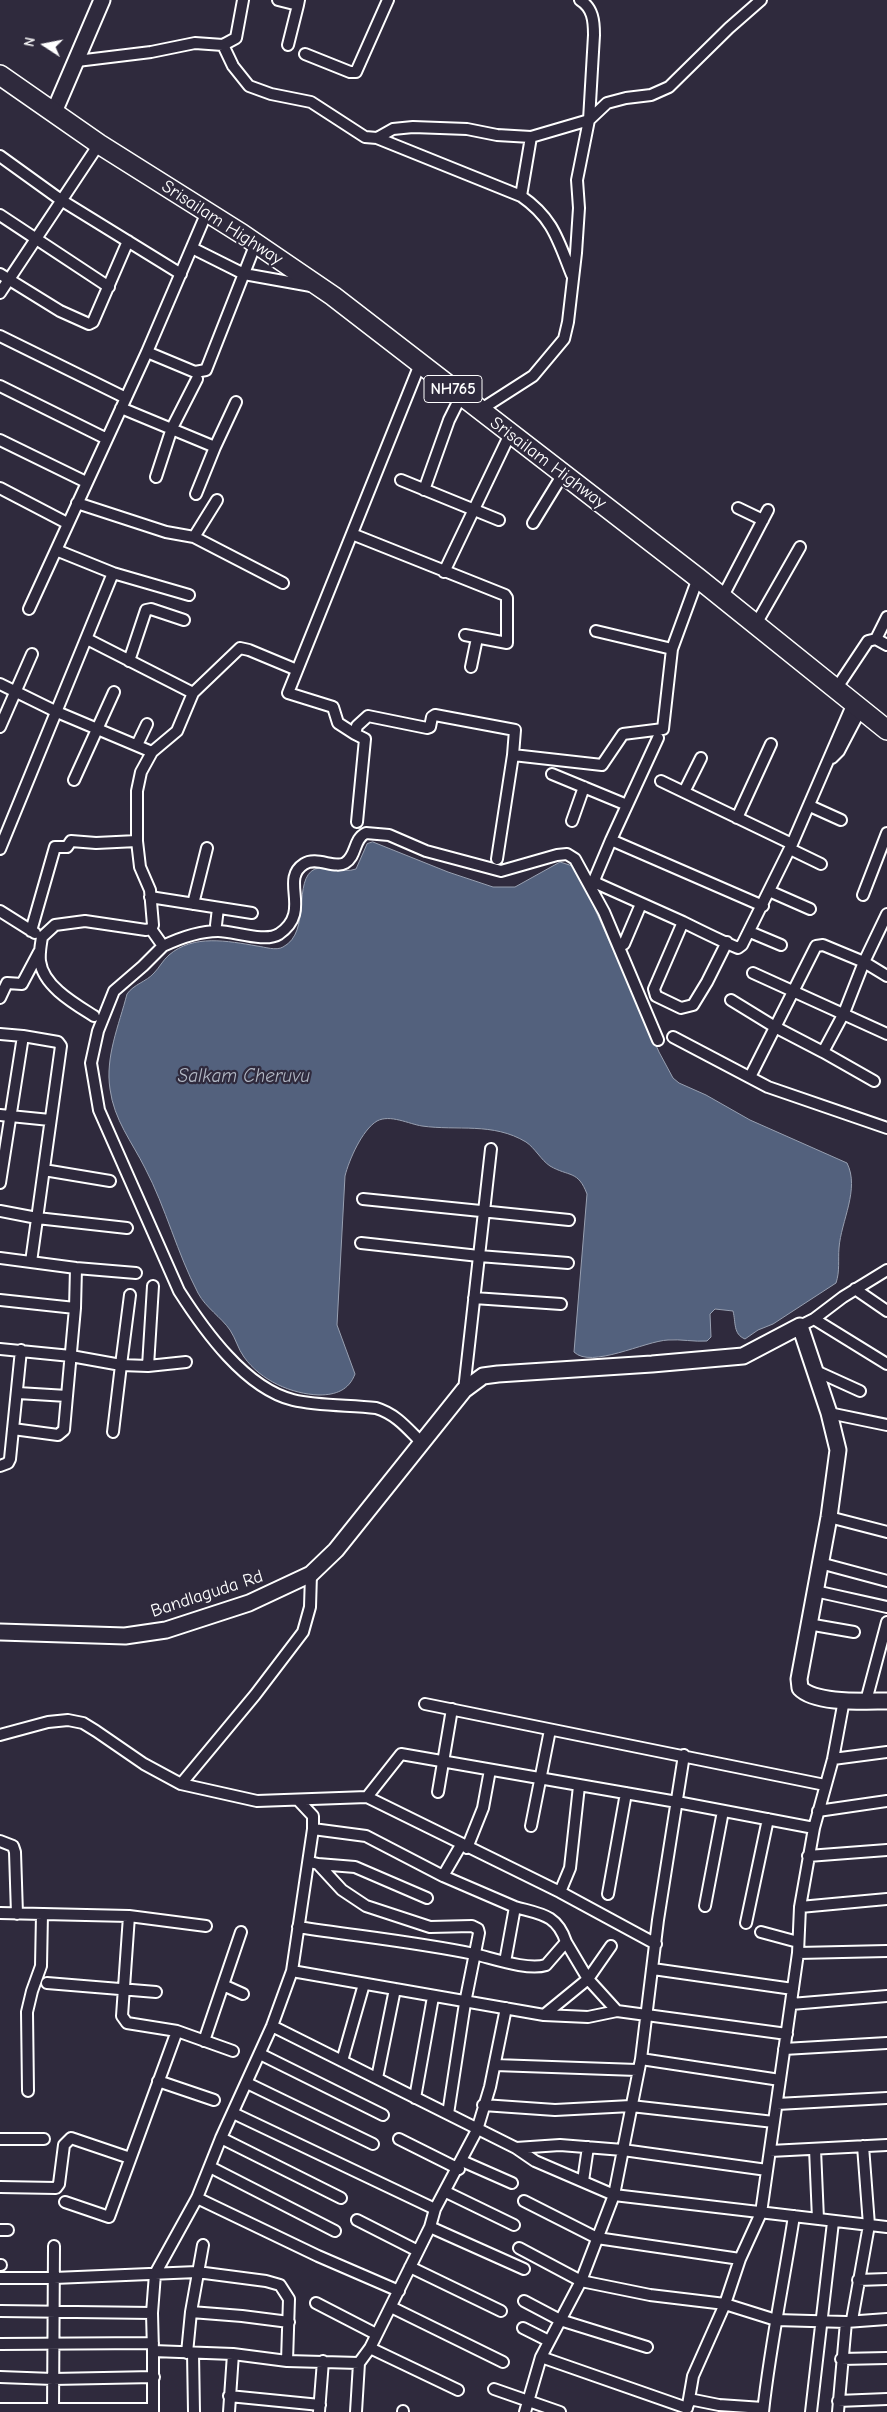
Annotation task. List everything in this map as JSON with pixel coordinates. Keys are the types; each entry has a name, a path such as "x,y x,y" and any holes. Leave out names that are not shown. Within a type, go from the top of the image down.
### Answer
{"highway":[{"name":"Srisailam Highway","path":"0,75 99,144 256,243 321,288 698,578 887,730"}],"street":[{"path":"54,112 102,0"},
{"path":"77,61 151,52 195,43 223,45 236,38 243,0"},
{"path":"278,0 298,2 288,45"},
{"path":"305,54 350,72 356,72 388,0"},
{"path":"480,410 533,376 564,339 568,322 579,208 577,180 589,120 594,21 592,12 580,0"},
{"path":"377,138 393,129 413,126 467,129 497,135 531,137 589,120 607,103 626,98 651,95 669,87 760,0"},
{"path":"223,45 233,66 249,86 271,94 311,102 365,137 377,138 521,196 537,207 554,228 572,276"},
{"path":"521,196 531,137"},
{"path":"0,293 99,144"},
{"path":"0,156 62,200 181,274"},
{"path":"28,608 147,352 207,212"},
{"path":"0,216 109,287"},
{"path":"0,274 60,311 88,324 93,322 128,241"},
{"path":"147,352 195,372 206,370 256,243"},
{"path":"192,248 244,274 321,288"},
{"path":"0,336 126,398"},
{"path":"357,822 365,739 338,723 333,707 288,692 420,364"},
{"path":"156,477 172,428 197,379"},
{"path":"0,386 107,439"},
{"path":"424,490 449,420 462,396"},
{"path":"196,494 236,402"},
{"path":"121,408 215,447"},
{"path":"444,572 510,434"},
{"path":"0,440 86,482"},
{"path":"533,523 563,474"},
{"path":"401,480 499,520"},
{"path":"0,488 67,523"},
{"path":"194,537 218,500"},
{"path":"77,503 166,532 194,537 283,583"},
{"path":"738,508 763,520"},
{"path":"722,598 768,510"},
{"path":"352,534 506,596 508,642 504,644 465,635"},
{"path":"756,624 800,547"},
{"path":"56,550 113,573 188,594"},
{"path":"0,849 5,826 57,712 113,573"},
{"path":"513,756 602,765 622,734 663,729 672,648 698,578"},
{"path":"129,661 146,610 151,608 184,620"},
{"path":"876,639 887,617"},
{"path":"596,631 672,648"},
{"path":"471,667 477,638"},
{"path":"87,639 193,693"},
{"path":"836,689 868,641 876,639 887,645"},
{"path":"151,929 153,924 150,897 138,859 137,841 138,780 152,752 177,731 193,693 240,648 297,670"},
{"path":"0,727 32,654"},
{"path":"0,684 57,712 152,752"},
{"path":"74,780 114,692"},
{"path":"658,738 595,878 596,883 738,948 750,932 763,906 831,759 833,746 857,706"},
{"path":"355,734 357,726 368,716 427,728 430,727 432,717 435,715 515,730 513,756 497,859"},
{"path":"137,746 147,724"},
{"path":"737,818 771,744"},
{"path":"684,792 700,758"},
{"path":"552,774 628,806"},
{"path":"661,781 791,846 821,864"},
{"path":"572,821 584,787"},
{"path":"810,806 840,820"},
{"path":"422,1443 397,1418 385,1411 376,1408 292,1400 260,1384 235,1363 193,1312 180,1291 99,1110 92,1063 98,1031 114,991 163,946 179,938 218,931 265,938 279,934 295,914 296,897 292,885 294,876 302,864 309,861 340,865 346,863 353,852 356,842 366,833 389,835 426,851 501,872 557,855 567,854 575,859 604,912 658,1040"},
{"path":"863,895 887,833"},
{"path":"31,932 55,847 67,847 71,840 96,843 137,841"},
{"path":"612,840 763,906"},
{"path":"193,904 207,848"},
{"path":"769,891 810,909"},
{"path":"150,897 252,914"},
{"path":"624,944 641,904"},
{"path":"216,925 218,908"},
{"path":"0,912 42,937"},
{"path":"94,1016 73,1003 48,979 42,969 40,950 42,937 55,926 86,921 146,930 151,929"},
{"path":"823,1052 844,1013 864,962 885,921"},
{"path":"683,922 654,989 656,996 662,1000 681,1008 693,1004 707,982 726,942"},
{"path":"151,929 163,946"},
{"path":"750,932 781,945"},
{"path":"750,1077 816,946 823,945 864,962 887,976"},
{"path":"0,998 7,983 22,984 40,950"},
{"path":"753,973 887,1034"},
{"path":"731,1000 775,1027 874,1081"},
{"path":"0,1034 23,1036 61,1044 31,1262"},
{"path":"0,1183 5,1116 23,1036"},
{"path":"673,1037 768,1087 887,1128"},
{"path":"5,1116 50,1120"},
{"path":"464,1390 491,1149"},
{"path":"44,1170 110,1181"},
{"path":"363,1199 569,1220"},
{"path":"0,1211 37,1218 127,1228"},
{"path":"361,1243 479,1256 568,1263"},
{"path":"0,1258 76,1268 136,1273"},
{"path":"12,1430 60,1434 64,1430 75,1308 76,1268"},
{"path":"887,1270 855,1289 814,1319 800,1326 829,1413 838,1450 830,1517 814,1591 799,1679 800,1688 812,1695 844,1700 887,1701"},
{"path":"148,1366 153,1286"},
{"path":"855,1289 887,1311"},
{"path":"113,1432 130,1295"},
{"path":"474,1298 561,1304"},
{"path":"0,1300 75,1308"},
{"path":"814,1319 887,1364"},
{"name":"Bandlaguda Rd","path":"0,1632 125,1636 166,1630 249,1604 311,1574 336,1550 464,1390 483,1376 743,1356 800,1326"},
{"path":"0,1349 71,1356 121,1366 148,1366 186,1362"},
{"path":"0,1466 8,1463 10,1459 21,1350"},
{"path":"816,1371 860,1391"},
{"path":"18,1393 67,1396"},
{"path":"829,1413 887,1425"},
{"path":"830,1517 887,1532"},
{"path":"820,1563 887,1581"},
{"path":"181,1784 194,1766 255,1695 302,1632 310,1607 311,1574"},
{"path":"814,1591 887,1607"},
{"path":"866,1701 887,1622"},
{"path":"808,1624 854,1632"},
{"path":"687,2406 692,2376 725,2304 740,2259 762,2214 798,1954 800,1907 808,1856 818,1811 833,1759 844,1700"},
{"path":"425,1704 825,1785"},
{"path":"438,1792 452,1709"},
{"path":"0,1735 48,1722 68,1720 83,1724 144,1764 181,1784 258,1801 367,1797 560,1892 656,1944"},
{"path":"532,1826 550,1730"},
{"path":"833,1759 887,1752"},
{"path":"367,1797 400,1754 814,1828"},
{"path":"526,2407 541,2357 581,2281 614,2195 637,2070 641,2059 684,1755"},
{"path":"443,1876 464,1846 483,1808 490,1770"},
{"path":"560,1892 570,1868 579,1786"},
{"path":"608,1894 626,1793"},
{"path":"0,2409 53,2411 153,2410 152,2313 155,2274 196,2198 272,2026 292,1971 298,1927 314,1863 313,1816 298,1800"},
{"path":"818,1811 887,1801"},
{"path":"705,1906 723,1811"},
{"path":"746,1923 768,1820"},
{"path":"313,1829 366,1836 443,1876 515,1908 546,1916 555,1922 562,1931 566,1942 588,1979 617,2011"},
{"path":"0,1841 13,1846 15,1852 17,1914"},
{"path":"808,1856 887,1850"},
{"path":"314,1863 355,1867 427,1898"},
{"path":"314,1863 342,1890 366,1906 430,1927 472,1926 478,1929 479,1933 473,1954 448,2114"},
{"path":"800,1907 887,1898"},
{"path":"505,1962 515,1908"},
{"path":"0,1913 130,1916 206,1926"},
{"path":"28,2091 27,2012 41,1966 42,1914"},
{"path":"130,1916 122,2016 127,2023 177,2031 233,2051"},
{"path":"298,1927 473,1954 505,1962 541,1966 550,1960 566,1942"},
{"path":"204,2040 241,1932"},
{"path":"762,1932 798,1942"},
{"path":"544,2015 588,1979 611,1946"},
{"path":"798,1954 887,1951"},
{"path":"653,1969 793,1990"},
{"path":"292,1971 544,2015 588,2017 617,2011 787,2034"},
{"path":"47,1983 156,1992"},
{"path":"342,2060 364,1984"},
{"path":"223,1985 243,1994"},
{"path":"378,2078 395,1989"},
{"path":"791,2004 887,1996"},
{"path":"415,2098 433,1997"},
{"path":"356,2412 359,2363 370,2348 399,2291 430,2227 435,2209 446,2192 477,2130 495,2065 506,2008"},
{"path":"272,2026 516,2148 535,2161 614,2195 762,2214 887,2226"},
{"path":"65,2202 109,2217 177,2031"},
{"path":"784,2049 887,2042"},
{"path":"260,2054 383,2115"},
{"path":"641,2059 780,2080"},
{"path":"495,2065 637,2070"},
{"path":"158,2081 214,2100"},
{"path":"247,2083 373,2144"},
{"path":"777,2104 887,2098"},
{"path":"483,2105 555,2110 631,2106 774,2122"},
{"path":"233,2113 435,2209"},
{"path":"0,2187 56,2188 59,2184 64,2145 71,2138 130,2158"},
{"path":"221,2138 341,2198"},
{"path":"0,2139 44,2139"},
{"path":"398,2139 512,2184"},
{"path":"516,2148 543,2145 623,2150 768,2170"},
{"path":"770,2151 887,2145"},
{"path":"863,2146 869,2225 841,2359 838,2407 887,2399"},
{"path":"583,2181 588,2147"},
{"path":"815,2148 818,2219"},
{"path":"210,2167 336,2231"},
{"path":"446,2192 514,2225"},
{"path":"196,2198 318,2256 399,2291"},
{"path":"524,2201 597,2238 740,2259"},
{"path":"541,2357 687,2406 719,2405 763,2410 794,2216"},
{"path":"357,2220 418,2251"},
{"path":"810,2412 833,2222"},
{"path":"430,2227 524,2270"},
{"path":"194,2412 190,2353 191,2312 203,2245"},
{"path":"53,2411 54,2246"},
{"path":"519,2248 581,2281 650,2296 725,2304 776,2320 849,2321 887,2319"},
{"path":"410,2267 501,2311"},
{"path":"0,2278 54,2278 197,2272 280,2284 289,2299 287,2361"},
{"path":"858,2280 887,2280"},
{"path":"524,2300 560,2320 647,2347"},
{"path":"316,2303 376,2334"},
{"path":"390,2307 503,2362"},
{"path":"0,2311 152,2313"},
{"path":"191,2312 289,2322"},
{"path":"523,2328 550,2341"},
{"path":"0,2344 54,2343 153,2347 190,2353 232,2354 287,2361 359,2363"},
{"path":"370,2348 458,2390"},
{"path":"229,2412 232,2354"},
{"path":"841,2359 887,2358"},
{"path":"229,2396 319,2408 322,2361"},
{"path":"0,2377 54,2379 154,2377"},
{"path":"494,2389 526,2407 560,2412"}],"water":[{"name":"Salkam Cheruvu","path":"373,842 448,872 493,887 515,887 560,862 576,867 659,1052 673,1078 679,1083 706,1095 750,1120 847,1163 852,1183 851,1194 840,1238 836,1283 773,1324 758,1330 745,1339 738,1334 733,1311 715,1309 710,1314 711,1337 707,1341 658,1341 605,1356 582,1356 574,1352 587,1194 580,1181 572,1175 550,1166 526,1142 501,1132 475,1128 422,1126 394,1119 382,1119 371,1125 361,1138 345,1176 337,1325 355,1374 345,1388 336,1393 319,1395 288,1389 259,1373 242,1354 230,1330 205,1303 191,1278 152,1183 115,1111 109,1077 111,1053 127,994 151,976 169,955 178,948 189,944 211,941 234,942 274,949 283,947 292,940 297,930 304,883 308,875 315,869 320,868 356,869 367,844"}]}
